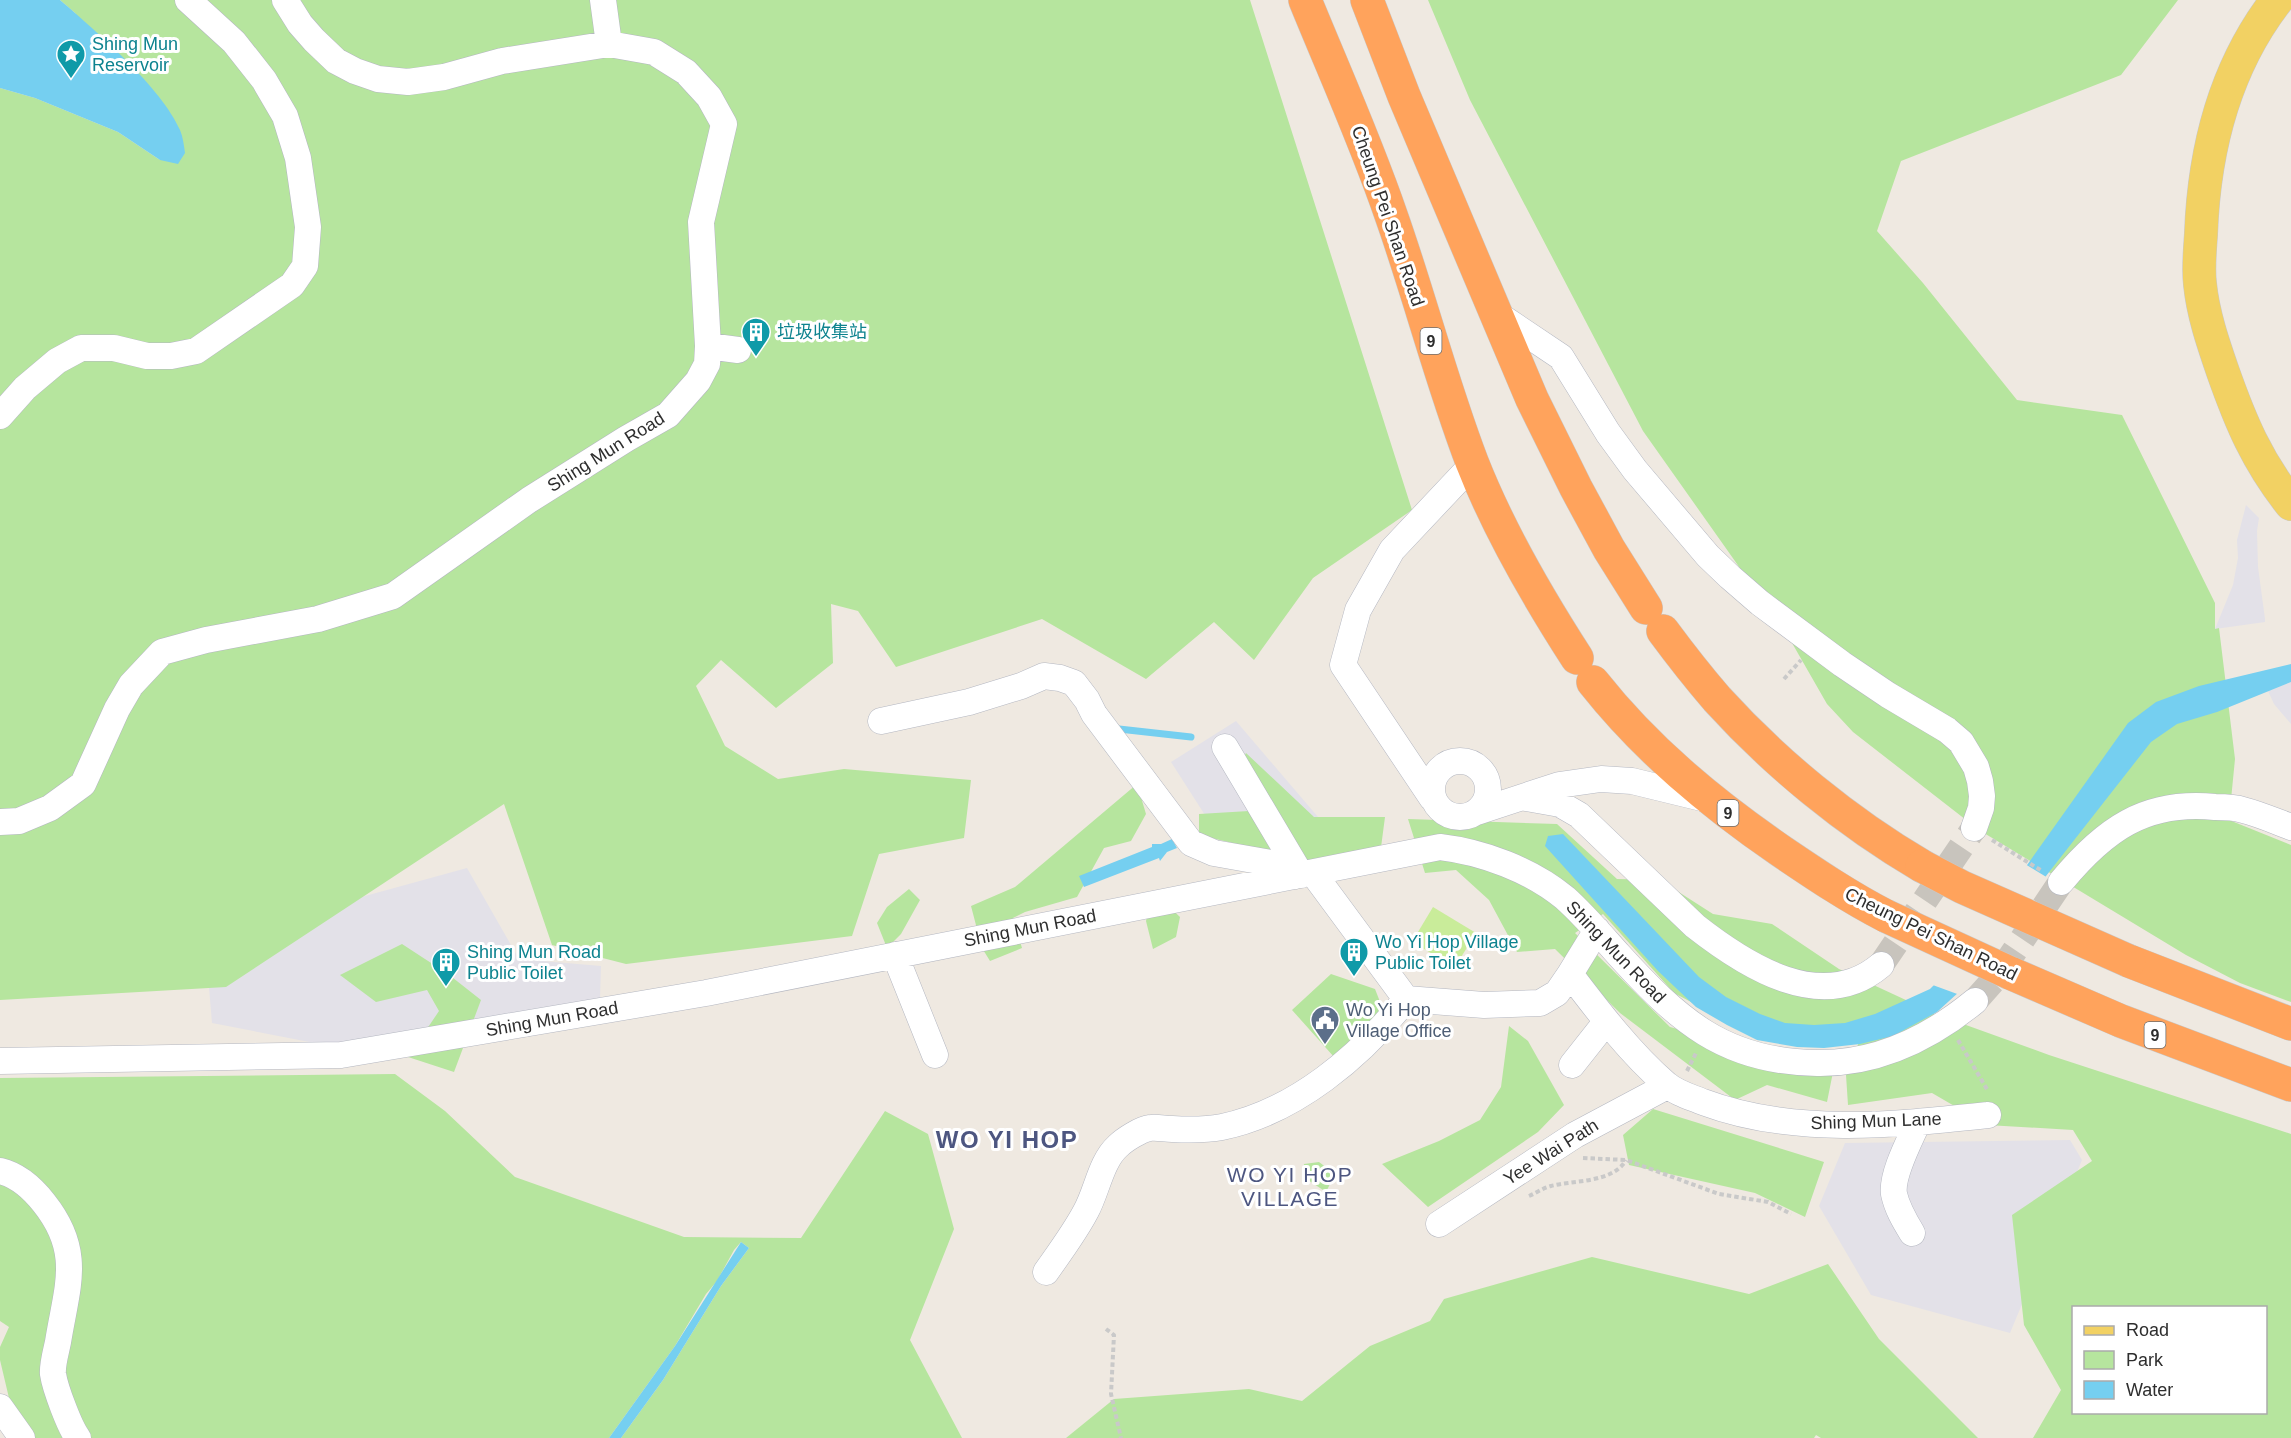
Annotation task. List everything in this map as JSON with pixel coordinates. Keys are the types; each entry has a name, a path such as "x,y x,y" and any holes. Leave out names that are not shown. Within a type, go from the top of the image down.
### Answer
{"highway":[{"name":"Cheung Pei Shan Road","path":"1305,0 1392,216 1425,323 1473,464 1539,598 1585,670 1643,740 1710,800 1850,897 2010,973 2207,1055 2291,1085"},
{"path":"1367,0 1404,96 1494,312 1532,399 1576,488 1621,569 1654,619 1717,698 1757,740 1849,819 1922,866 1972,892 2129,961 2291,1024"}],"main road":[{"path":"2277,0 2256,31 2220,107 2207,170 2201,220 2200,283 2206,320 2249,442 2272,480 2291,504"}],"street":[{"path":"0,416 25,388 57,361 81,348 114,348 147,356 171,356 196,351 292,285 305,266 308,227 298,158 285,116 264,80 240,50 188,0"},
{"name":"Shing Mun Road","path":"0,822 19,821 51,808 83,784 117,709 131,686 162,652 206,640 318,619 393,596 529,500 668,415 698,381 707,364 701,222 724,123 709,98 686,72 654,52 609,44 502,61 444,77 408,82 378,80 336,61 314,40 285,0"},
{"path":"603,0 609,44"},
{"path":"1494,312 1560,357 1608,433 1635,470 1708,556 1730,577 1760,603 1842,664 1947,730 1961,742 1976,767 1980,781 1981,808 1974,828"},
{"path":"708,346 738,350"},
{"path":"1473,464 1392,549 1358,610 1343,665 1432,798 1443,812 1469,815 1526,798 1559,785 1601,779 1632,781 1710,800"},
{"path":"881,721 969,702 1044,676 1060,678 1074,684 1088,700 1095,714 1191,843 1214,853 1276,864 1303,875"},
{"path":"1226,747 1303,875 1406,999 1484,1005 1540,1003 1557,993 1597,930"},
{"path":"1432,798 1431,788 1438,771 1446,764 1465,761 1482,770 1487,779 1489,788 1487,797 1469,815 1458,849"},
{"path":"1526,798 1560,804 1579,814 1695,927 1757,968 1796,982 1827,987 1858,981 1881,965"},
{"path":"2061,882 2084,855 2116,828 2151,811 2190,804 2241,809 2291,827"},
{"name":"Shing Mun Road","path":"0,1061 341,1055 706,993 1440,847 1482,854 1544,884 1563,897 1597,930 1648,987 1685,1021 1703,1033 1741,1051 1781,1061 1825,1063 1849,1061 1888,1052 1924,1036 1957,1016 1975,1001"},
{"path":"896,955 935,1055"},
{"name":"Shing Mun Lane","path":"1570,974 1606,1022 1675,1082 1718,1108 1802,1124 1844,1126 1988,1115"},
{"path":"1046,1272 1086,1212 1107,1163 1119,1145 1148,1128 1196,1130 1223,1127 1249,1119 1290,1100 1332,1074 1352,1057 1389,1020 1406,999"},
{"path":"1572,1065 1606,1022"},
{"name":"Yee Wai Path","path":"1439,1224 1575,1135 1675,1082"},
{"path":"1912,1233 1900,1212 1893,1191 1900,1164 1918,1122"},
{"path":"0,1171 10,1174 40,1198 57,1219 70,1253 69,1280 53,1374 72,1430 78,1438"},
{"path":"0,1407 22,1438"}],"path":[{"path":"1974,828 2029,863"},
{"path":"1958,1040 1986,1087"},
{"path":"1675,1082 1695,1055"},
{"path":"1576,1158 1626,1160 1719,1194 1768,1202 1791,1214"},
{"path":"1520,1200 1549,1186 1588,1181 1621,1168 1626,1160"},
{"path":"1106,1329 1113,1335 1111,1394 1121,1438"}],"shaded area":[{"path":"2246,505 2259,518 2258,567 2265,622 2215,629 2233,585 2238,558 2237,540"},
{"path":"2291,682 2291,724 2274,704 2268,691"},
{"path":"1236,721 1324,824 1219,837 1171,762"},
{"path":"467,868 519,959 601,966 600,999 335,1047 212,1023 205,940"},
{"path":"2070,1140 2082,1160 2010,1333 1871,1295 1819,1206 1845,1143"}],"green space":[{"path":"60,0 1250,0 1412,510 1313,578 1254,660 1214,622 1146,679 1042,619 896,667 858,611 831,604 833,663 776,708 721,660 696,686 725,746 778,779 844,769 971,780 964,838 879,854 852,936 626,964 552,945 504,804 226,987 0,1000 0,88 35,98 118,132 160,160 75,13"},
{"path":"1428,0 2178,0 2121,75 1901,161 1877,231 1923,283 2017,400 2122,415 2215,603 2215,629 2219,628 2235,759 2229,820 2291,845 2291,1002 2240,983 2186,955 1979,830 1853,732 1827,704 1788,636 1643,431 1470,100"},
{"path":"1246,753 1314,817 1385,817 1380,855 1288,867 1283,855 1199,835 1199,814 1249,811 1235,774"},
{"path":"1137,784 1146,814 1131,841 1104,848 1077,897 1025,912 1013,918 1022,948 990,961 982,948 971,906 1015,887"},
{"path":"1408,819 1557,824 1617,879 1660,880 1713,914 1772,924 1839,969 1908,1001 1905,1003 2049,1055 2291,1134 2291,1438 2033,1438 2061,1390 2024,1325 2012,1215 2092,1161 2073,1130 1987,1125 1932,1093 1848,1105 1846,1075 1861,1037 1744,1030 1674,993 1603,914 1575,933 1670,1027 1833,1072 1827,1102 1767,1085 1735,1100 1620,1013 1555,949 1517,952 1489,900 1456,870 1425,873"},
{"path":"909,889 920,900 901,934 887,948 877,923 887,907"},
{"path":"1153,891 1180,917 1176,937 1153,949 1146,921"},
{"path":"1433,907 1476,933 1455,967 1412,942"},
{"path":"402,944 448,974 481,1000 454,1072 408,1057 439,1011 427,990 376,1002 340,975"},
{"path":"1331,974 1375,989 1393,1035 1343,1067 1292,1010"},
{"path":"1509,1026 1528,1041 1564,1105 1538,1132 1428,1207 1382,1164 1439,1141 1480,1120 1501,1087"},
{"path":"395,1074 445,1111 515,1177 684,1237 801,1238 885,1111 928,1134 954,1229 910,1340 962,1438 621,1438 663,1380 721,1286 749,1248 741,1242 675,1346 609,1438 29,1438 13,1415 0,1360 0,1347 9,1327 0,1321 0,1078"},
{"path":"1653,1109 1824,1162 1805,1217 1755,1193 1629,1165 1623,1135"},
{"path":"1319,1162 1335,1174 1326,1192 1302,1176 1304,1164"},
{"path":"1592,1257 1749,1294 1828,1264 1879,1339 1978,1438 1821,1438 1816,1435 1814,1438 1066,1438 1114,1399 1249,1389 1302,1401 1370,1346 1430,1321 1444,1299"}],"water":[{"name":"Shing Mun Reservoir","path":"0,0 60,0 109,44 144,79 171,114 181,133 185,153 178,164 160,160 118,132 35,98 0,88"},
{"path":"2291,664 2291,682 2217,712 2177,724 2151,742 2046,876 1982,971 1937,1012 1893,1036 1860,1044 1824,1048 1797,1047 1757,1040 1727,1025 1696,1007 1658,971 1545,846 1548,836 1563,834 1699,977 1726,997 1760,1014 1785,1023 1814,1025 1845,1023 1875,1014 1930,989 1961,958 2128,723 2156,702 2199,686"},
{"path":"1172,839 1177,848 1167,852 1160,861 1159,858 1084,887 1079,876 1152,847 1152,844 1161,844"},
{"path":"741,1242 749,1248 721,1286 663,1380 621,1438 609,1438 675,1346"}],"pier":[{"path":"2025,864 2048,878 1984,973 1960,995 1930,984 1958,956"}],"waterway":[{"path":"1119,729 1191,737"}],"tunnel":[{"path":"1881,965 1974,828"},
{"path":"1975,1001 1999,974 2061,882"}],"place":[{"name":"Shing Mun Reservoir","path":"71,80"},
{"name":"垃圾收集站","path":"756,358"},
{"name":"Wo Yi Hop Village Public Toilet","path":"1354,978"},
{"name":"Shing Mun Road Public Toilet","path":"446,988"},
{"name":"Wo Yi Hop Village Office","path":"1325,1046"}],"district":[{"name":"WO YI HOP","path":"1007,1139"},
{"name":"WO YI HOP VILLAGE","path":"1290,1186"}]}
